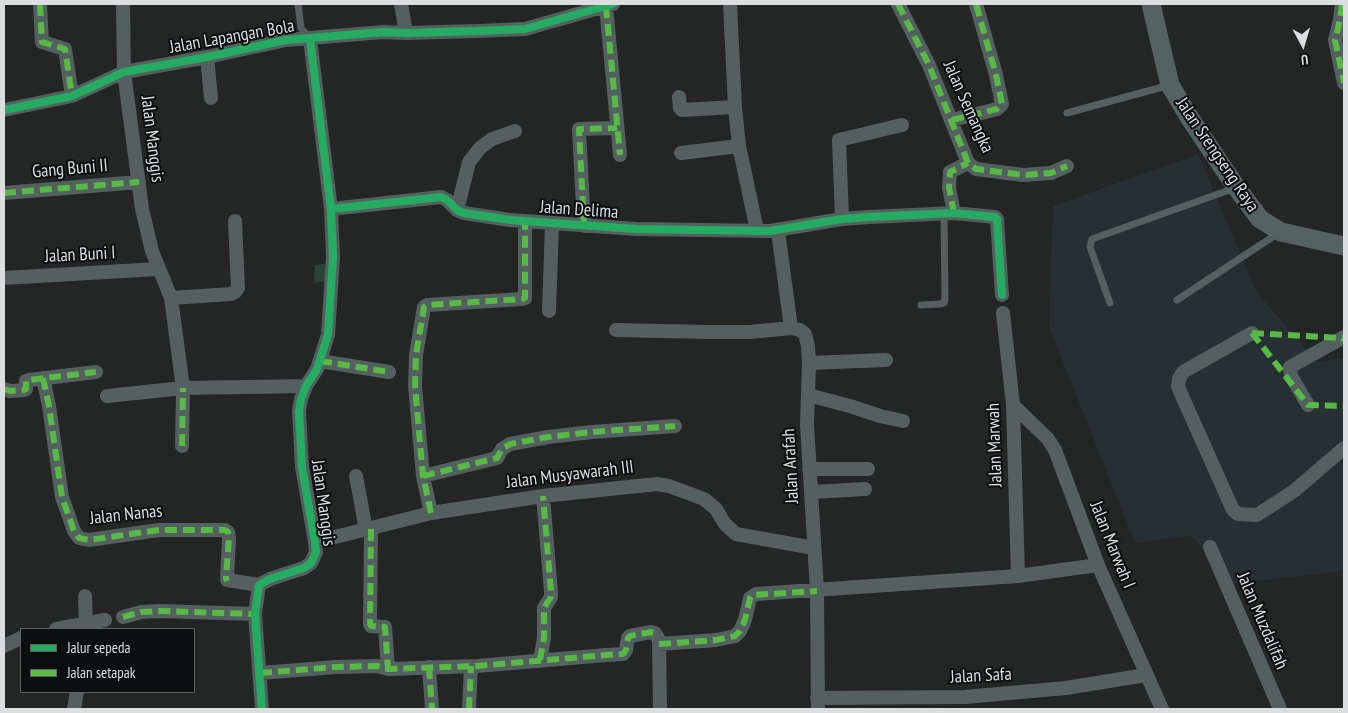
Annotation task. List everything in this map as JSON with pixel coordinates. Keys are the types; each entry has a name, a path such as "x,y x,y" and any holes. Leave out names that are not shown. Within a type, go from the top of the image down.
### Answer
{"main road":[{"name":"Jalan Srengseng Raya","path":"1151,4 1170,85 1236,188 1260,219 1280,232 1344,246"}],"street":[{"path":"40,4 42,42 65,49 72,96"},
{"name":"Jalan Manggis","path":"123,4 124,72 142,209 148,238 158,269 171,298 183,388 182,446"},
{"path":"401,4 406,33"},
{"path":"730,4 735,107 740,146 758,230"},
{"name":"Jalan Semangka","path":"898,4 929,65 968,164 976,169 1023,175 1051,173 1067,166"},
{"path":"952,120 997,109 1002,104 976,4"},
{"path":"1342,4 1335,40 1344,84"},
{"path":"610,5 620,156"},
{"name":"Jalan Lapangan Bola","path":"4,110 72,96 124,72 286,40 374,32 406,33 525,28 572,10 610,5"},
{"name":"Jalan Manggis","path":"259,586 270,578 304,568 315,557 316,542 302,467 298,422 301,399 320,362 328,335 333,257 331,209 310,39"},
{"path":"207,57 211,98"},
{"path":"679,97 682,110 735,107"},
{"path":"837,220 839,140 902,125"},
{"path":"584,226 579,129 617,128"},
{"path":"457,210 469,162 480,148 492,139 515,131"},
{"path":"681,153 740,146"},
{"path":"949,213 950,172 952,169 968,164"},
{"name":"Gang Buni II","path":"4,193 139,182"},
{"name":"Jalan Delima","path":"331,209 441,197 457,210 464,213 525,222 636,229 778,231 837,220 949,213 994,217 997,219 1002,295"},
{"path":"171,298 236,292 238,288 235,221"},
{"path":"431,513 423,476 415,372 424,307 525,298 525,222"},
{"path":"549,311 552,224"},
{"path":"616,330 750,332 791,328 778,231"},
{"name":"Jalan Buni I","path":"4,278 158,269"},
{"name":"Jalan Marwah","path":"1003,313 1013,405 1018,576"},
{"name":"Jalan Arafah","path":"791,328 800,330 805,334 809,363 807,424 817,591 818,704"},
{"path":"1252,333 1183,372 1179,378 1178,386 1233,510 1238,514 1257,515 1294,491 1344,448"},
{"path":"1308,405 1290,376 1290,367 1344,337"},
{"path":"809,363 886,360"},
{"path":"320,362 389,372"},
{"path":"4,389 10,391 24,390 26,389 26,381 96,372"},
{"name":"Jalan Nanas","path":"43,378 62,497 74,530 79,538 89,540 159,530 225,530 228,532 229,538 226,580 259,586"},
{"path":"108,396 183,388 306,386"},
{"path":"808,395 903,421"},
{"name":"Jalan Marwah I","path":"1013,405 1048,439 1055,450 1098,565 1162,709"},
{"path":"423,476 497,458 502,449 510,444 592,432 675,426"},
{"path":"809,469 868,469"},
{"path":"356,476 368,530 370,624 371,626 385,627 388,669"},
{"name":"Jalan Musyawarah III","path":"316,542 431,513 543,496 643,484 669,486 704,499 716,509 726,524 736,534 814,548"},
{"path":"812,492 865,490"},
{"path":"540,660 544,638 544,608 552,592 543,496"},
{"name":"Jalan Muzdalifah","path":"1210,547 1280,709"},
{"path":"658,640 716,640 735,636 746,620 752,596 1018,576 1098,565"},
{"path":"259,586 255,614 262,709"},
{"path":"85,596 86,626"},
{"path":"123,617 141,612 160,611 255,614"},
{"path":"66,628 86,626 106,620"},
{"path":"260,673 336,667 376,666 388,669 471,666 623,654 630,636 651,632 655,633 658,640 660,709"},
{"path":"4,646 20,638"},
{"path":"468,709 471,666"},
{"path":"429,667 432,709"},
{"name":"Jalan Safa","path":"818,704 964,697 1066,688 1146,675"},
{"path":"74,709 77,693"}],"lane":[{"path":"298,4 301,28 310,39"},
{"path":"1067,113 1170,85"},
{"path":"1110,304 1090,247 1092,239 1236,188"},
{"path":"921,305 940,304 944,303 945,300 949,213"},
{"path":"1177,300 1280,232"}],"shaded area":[{"path":"1198,154 1257,293 1318,362 1344,358 1344,571 1229,584 1192,536 1135,543 1049,327 1053,206"}],"green space":[{"path":"325,264 325,281 314,283 315,265"}],"marked path":[{"path":"40,4 42,42 65,49 72,96"},
{"path":"898,4 929,65 968,163 976,169 1023,175 1051,173 1067,166"},
{"path":"952,120 997,109 1002,104 976,4"},
{"path":"1342,4 1335,40 1344,83"},
{"path":"606,6 620,155"},
{"path":"584,226 579,129 617,128"},
{"path":"954,213 949,188 950,172 968,163"},
{"path":"4,193 139,182"},
{"path":"431,513 423,476 415,386 416,355 424,307 427,305 525,298 525,222"},
{"path":"1252,333 1308,405 1344,406"},
{"path":"1252,333 1342,338 1344,340"},
{"path":"320,361 389,372"},
{"path":"4,389 10,391 24,390 26,389 26,381 29,380 96,372"},
{"path":"43,378 49,406 62,497 74,531 79,538 89,540 159,530 225,530 228,532 229,538 227,581"},
{"path":"182,446 183,388"},
{"path":"423,476 497,458 502,449 510,444 592,432 675,426"},
{"path":"540,660 544,638 544,608 551,597 543,496"},
{"path":"371,529 370,624 371,626 385,627 388,669"},
{"path":"659,644 716,640 735,636 740,631 745,620 752,595 817,591"},
{"path":"123,617 141,612 160,611 255,614"},
{"path":"260,673 336,667 377,666 388,669 477,666 623,654 630,636 651,632 657,636"},
{"path":"469,709 471,666"},
{"path":"429,667 432,709"}],"cycle path":[{"path":"4,110 72,96 124,72 286,40 383,32 525,29 613,4"},
{"path":"262,709 255,614 259,585 270,579 304,568 311,563 316,552 302,467 299,411 301,399 306,386 317,369 328,335 333,257 331,209 310,39"},
{"path":"331,209 441,197 457,210 464,213 510,220 636,229 770,231 842,219 869,217 954,213 995,217 997,219 1002,295"}]}
